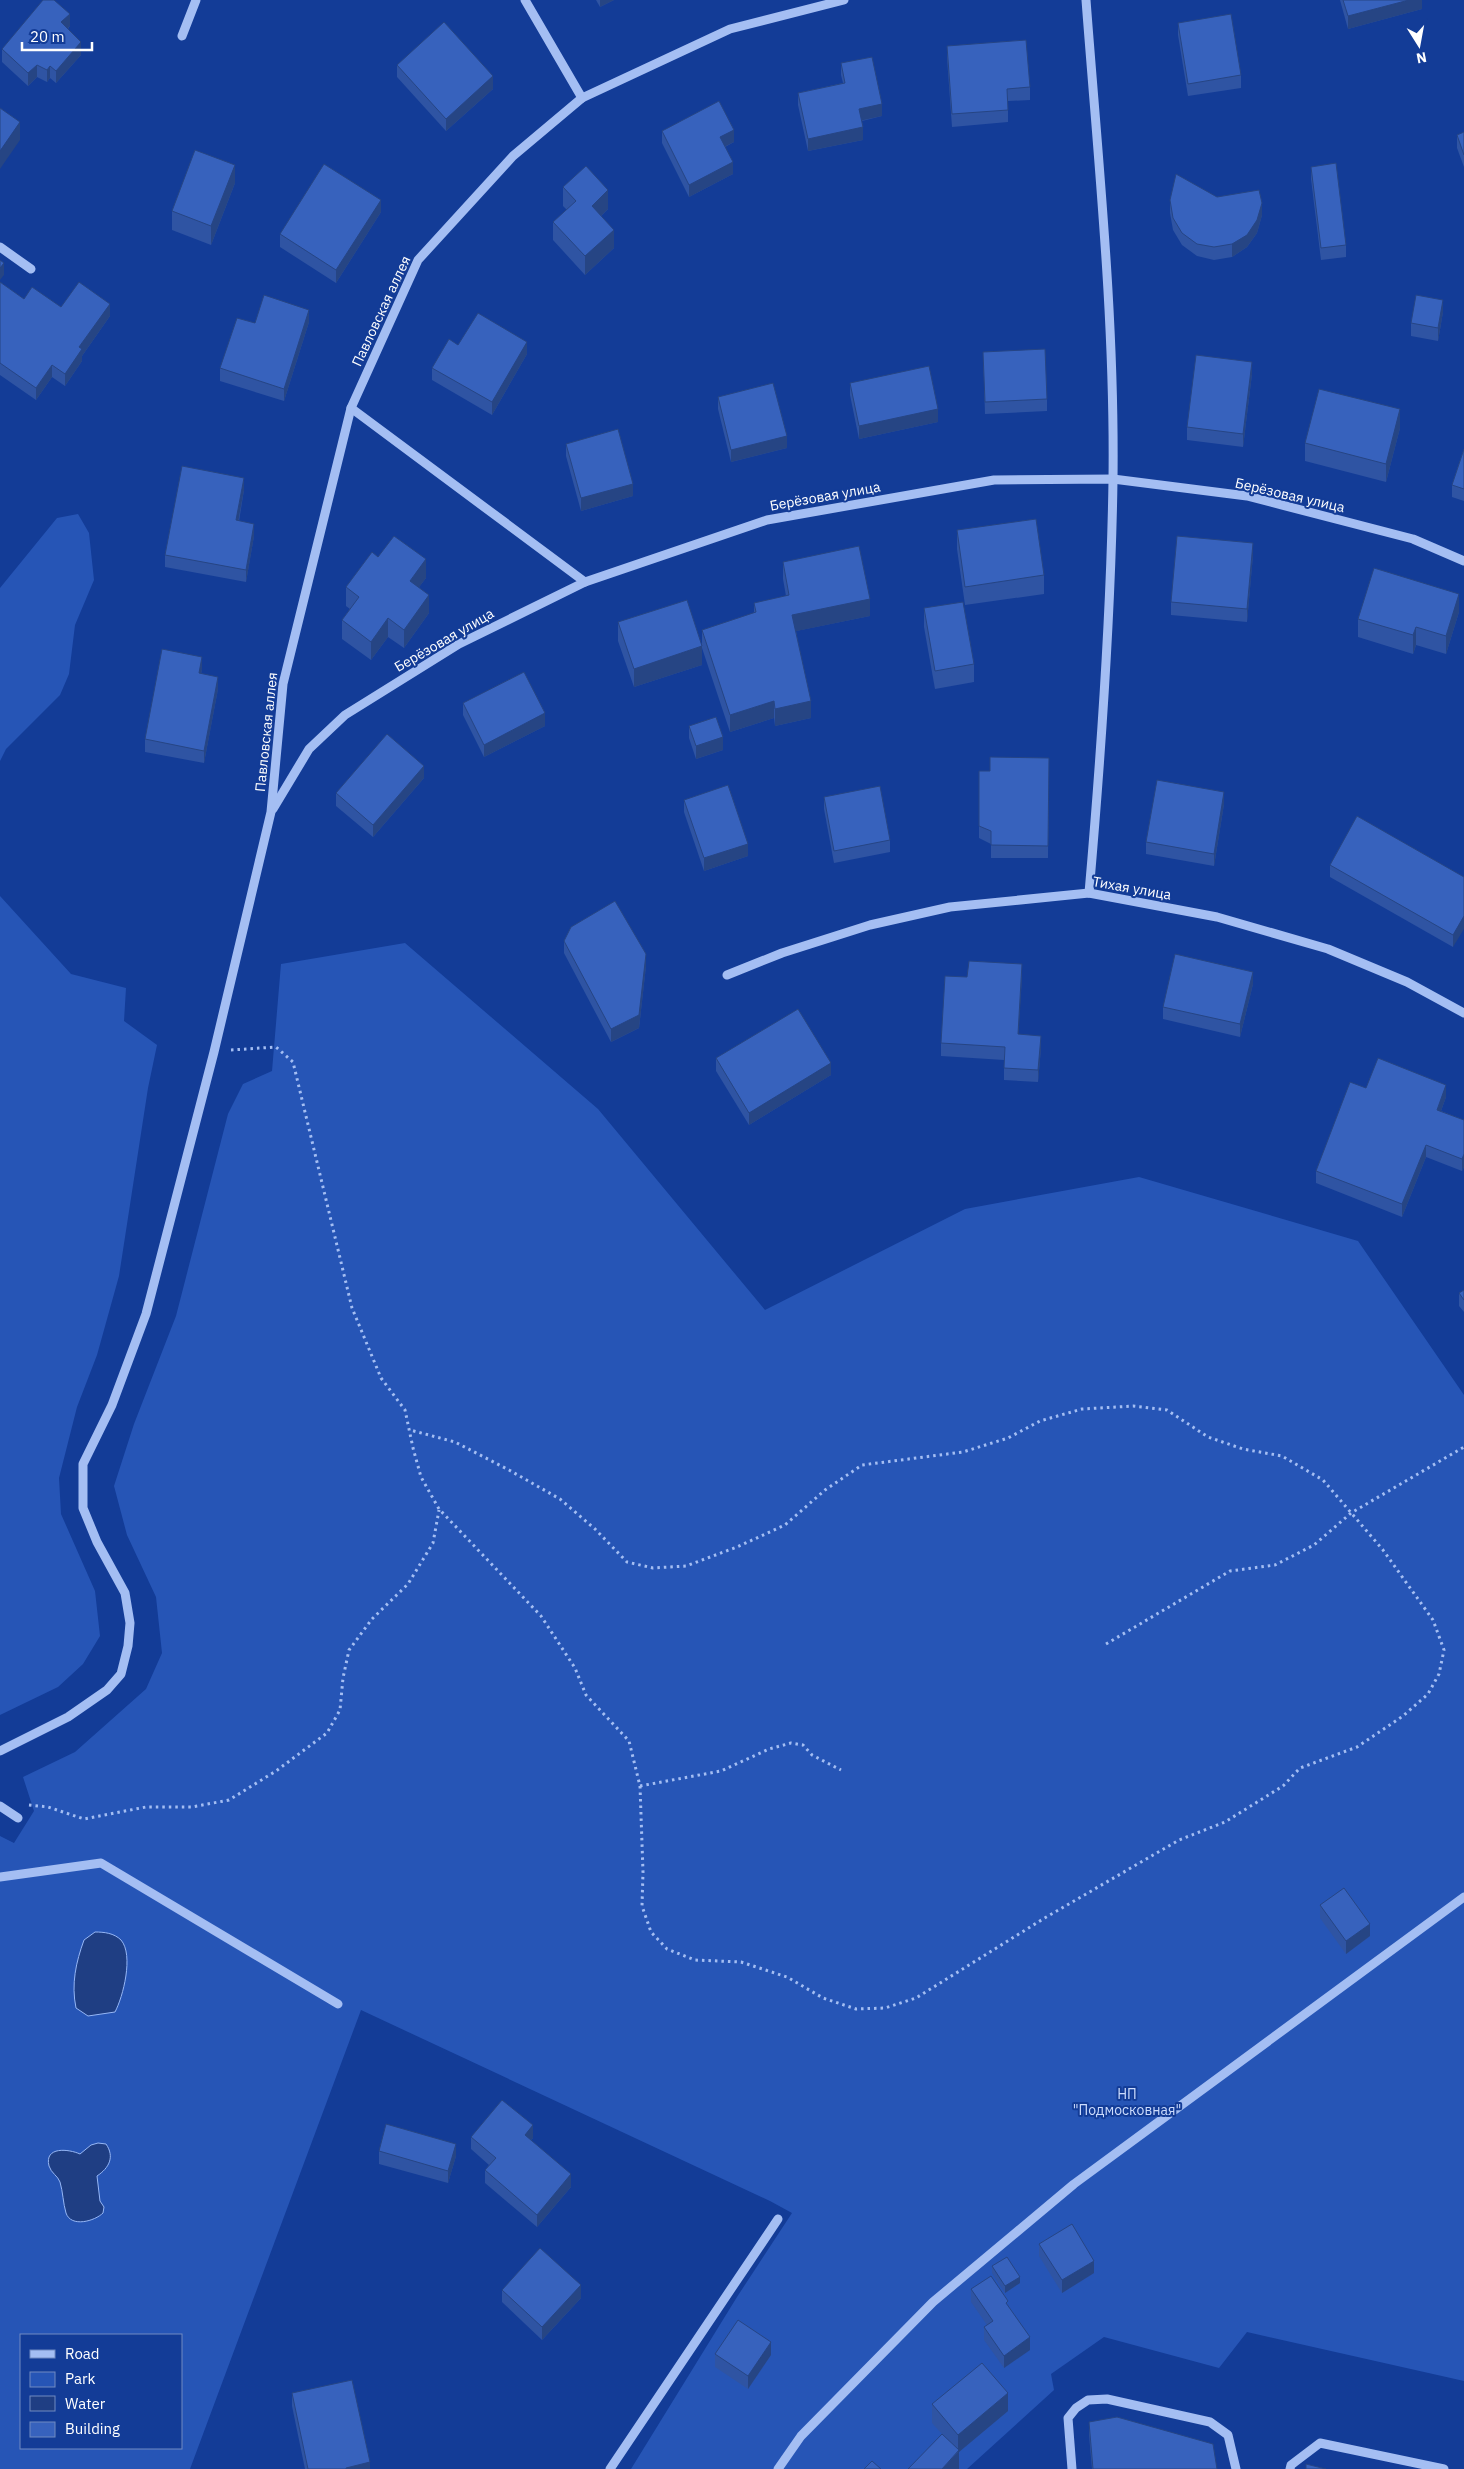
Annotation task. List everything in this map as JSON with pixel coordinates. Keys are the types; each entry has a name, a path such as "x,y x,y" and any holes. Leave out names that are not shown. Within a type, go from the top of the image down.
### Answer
{"street":[{"path":"182,36 196,0"},
{"path":"525,0 582,98"},
{"name":"Павловская аллея","path":"271,812 283,684 351,408 418,260 513,156 582,98 730,30 844,0"},
{"path":"1086,0 1108,294 1113,479 1104,722 1089,893"},
{"path":"0,248 31,269"},
{"path":"351,408 585,582"},
{"name":"Берёзовая улица","path":"271,812 309,749 346,715 460,644 585,582 767,520 994,480 1113,479 1247,496 1413,539 1464,561"},
{"path":"0,1751 68,1717 107,1690 121,1674 128,1646 130,1623 125,1593 97,1542 83,1508 83,1464 112,1405 146,1314 214,1052 271,812"},
{"name":"Тихая улица","path":"727,976 782,954 870,925 950,906 1089,893 1217,917 1328,949 1406,982 1464,1013"},
{"path":"0,1806 18,1818"},
{"path":"0,1877 101,1863 338,2004"},
{"path":"778,2469 801,2436 933,2302 1074,2184 1464,1897"},
{"path":"610,2469 778,2219"},
{"path":"1072,2469 1068,2418 1076,2408 1088,2400 1107,2399 1210,2422 1228,2435 1236,2469"},
{"path":"1290,2469 1291,2465 1320,2443 1444,2469"}],"path":[{"path":"214,1052 276,1047 293,1062 352,1308 381,1378 405,1410 410,1430 422,1477 439,1509 541,1616 575,1668 586,1695 629,1741 640,1786 643,1872 642,1906 652,1932 667,1949 695,1960 741,1962 788,1977 823,1998 856,2008 885,2008 916,1998 1043,1919 1179,1840 1225,1822 1283,1786 1300,1768 1357,1747 1403,1716 1428,1694 1439,1674 1444,1650 1433,1620 1383,1550 1323,1480 1282,1456 1243,1449 1208,1436 1166,1410 1134,1406 1082,1409 1040,1421 1008,1438 963,1452 862,1465 825,1490 786,1525 737,1547 686,1566 653,1568 627,1562 594,1529 560,1500 509,1470 455,1442 410,1430"},
{"path":"1106,1644 1230,1570 1275,1565 1314,1545 1351,1513 1464,1447"},
{"path":"18,1818 27,1805 48,1807 84,1819 146,1807 192,1808 228,1800 276,1771 327,1733 340,1710 343,1678 349,1650 372,1619 408,1584 433,1544 439,1509"},
{"path":"640,1786 721,1771 769,1749 791,1743 803,1745 812,1755 841,1770"}],"green space":[{"path":"78,514 89,533 94,580 75,625 69,674 60,695 6,749 0,761 0,588 57,518"},
{"path":"0,896 71,974 126,988 124,1021 157,1045 148,1088 119,1276 97,1355 77,1407 59,1478 61,1514 95,1591 100,1636 83,1664 58,1687 0,1715"},
{"name":"НП \"Подмосковная\"","path":"405,943 598,1109 765,1310 965,1209 1139,1177 1358,1241 1464,1395 1464,2381 1247,2332 1219,2368 1104,2337 1051,2374 1054,2390 967,2469 631,2469 737,2297 792,2213 361,2010 190,2469 0,2469 0,1836 14,1843 34,1811 23,1777 75,1752 146,1689 162,1653 156,1597 127,1535 114,1486 134,1424 176,1316 228,1114 243,1084 272,1071 281,964"}],"water":[{"path":"95,1932 112,1934 121,1940 127,1955 127,1965 124,1987 115,2012 88,2016 76,2008 74,1982 84,1940"},
{"path":"98,2143 106,2144 110,2153 107,2166 97,2176 100,2201 104,2207 103,2213 95,2218 78,2222 69,2218 66,2213 60,2182 50,2168 48,2160 54,2152 64,2150 80,2154 91,2145"}],"building":[{"path":"43,0 54,0 70,14 61,22 81,42 56,71 50,66 47,70 37,65 28,73 2,49"},
{"path":"1343,0 1409,0 1348,16"},
{"path":"1231,14 1241,75 1188,84 1178,23"},
{"path":"444,22 493,76 446,119 397,65"},
{"path":"1026,40 1030,87 1007,89 1008,110 952,114 947,46"},
{"path":"872,57 882,104 859,109 863,127 808,139 798,93 845,83 841,63"},
{"path":"719,101 734,130 720,137 733,162 689,185 662,131"},
{"path":"0,108 20,122 0,151"},
{"path":"1464,132 1464,155 1457,135"},
{"path":"195,150 235,165 211,226 172,211"},
{"path":"1336,163 1346,245 1321,248 1311,167"},
{"path":"324,164 381,200 336,270 280,234"},
{"path":"586,166 608,190 592,206 614,230 585,256 553,222 576,201 563,187"},
{"path":"1176,174 1217,197 1259,190 1262,203 1257,220 1247,235 1232,244 1214,247 1197,244 1182,233 1173,218 1170,200"},
{"path":"0,260 4,263 0,268"},
{"path":"0,282 24,299 32,287 61,307 79,282 110,304 79,347 82,349 65,374 52,365 36,388 0,363"},
{"path":"264,295 309,310 284,389 220,368 237,318 255,323"},
{"path":"1416,295 1443,300 1438,328 1411,323"},
{"path":"478,313 527,342 492,402 432,368 449,339 458,345"},
{"path":"1045,349 1047,399 985,402 983,352"},
{"path":"1196,355 1252,362 1243,434 1187,427"},
{"path":"929,366 938,409 859,426 850,383"},
{"path":"773,383 787,436 731,450 718,397"},
{"path":"1319,389 1400,409 1386,464 1305,443"},
{"path":"618,429 633,484 581,498 566,444"},
{"path":"1464,449 1464,489 1452,485"},
{"path":"182,466 244,478 236,520 254,524 246,570 165,555"},
{"path":"1036,519 1044,575 965,587 957,530"},
{"path":"394,536 426,559 410,581 429,595 404,630 388,618 371,642 342,620 359,597 346,587 372,552 378,557"},
{"path":"1177,536 1253,543 1247,609 1171,602"},
{"path":"859,546 870,599 792,615 811,701 775,709 774,701 730,715 702,630 756,612 754,603 789,595 783,562"},
{"path":"1374,568 1459,594 1446,636 1416,627 1413,635 1358,619"},
{"path":"687,600 702,646 634,669 618,622"},
{"path":"963,602 974,664 935,671 924,608"},
{"path":"162,649 202,657 199,673 218,677 204,751 145,739"},
{"path":"524,672 545,713 484,745 463,703"},
{"path":"716,717 723,737 696,746 689,726"},
{"path":"387,734 424,766 373,825 336,793"},
{"path":"990,757 1049,758 1048,846 991,845 991,831 979,826 979,771 990,771"},
{"path":"1157,780 1224,792 1214,854 1146,842"},
{"path":"728,785 748,844 704,858 684,800"},
{"path":"880,786 890,840 834,851 824,797"},
{"path":"1357,816 1464,877 1464,916 1453,935 1330,865"},
{"path":"615,901 646,954 639,1015 611,1029 564,941 571,927"},
{"path":"1175,954 1253,972 1240,1024 1163,1007"},
{"path":"969,961 1022,964 1018,1034 1041,1036 1038,1070 1004,1068 1005,1047 941,1043 945,976 967,977"},
{"path":"798,1009 831,1063 749,1113 716,1058"},
{"path":"1378,1058 1446,1085 1437,1110 1464,1120 1464,1154 1462,1159 1426,1145 1402,1204 1316,1171 1350,1082 1366,1088"},
{"path":"1464,1290 1464,1300 1459,1293"},
{"path":"1344,1888 1370,1924 1346,1941 1320,1905"},
{"path":"502,2100 533,2125 525,2135 571,2174 537,2215 485,2170 496,2158 471,2137"},
{"path":"386,2124 456,2144 448,2171 379,2151"},
{"path":"1072,2224 1094,2261 1062,2280 1039,2244"},
{"path":"540,2248 581,2285 542,2327 502,2290"},
{"path":"1007,2257 1020,2277 1005,2286 992,2266"},
{"path":"991,2276 1008,2301 1006,2303 1030,2337 1004,2356 984,2327 993,2321 971,2289"},
{"path":"738,2320 771,2342 748,2376 715,2354"},
{"path":"982,2363 1008,2393 958,2435 932,2404"},
{"path":"352,2380 370,2462 346,2469 308,2469 292,2393"},
{"path":"1117,2417 1213,2444 1217,2469 1093,2469 1089,2422"},
{"path":"942,2434 959,2450 942,2469 908,2469"},
{"path":"872,2461 881,2469 864,2469"},
{"path":"1306,2464 1326,2469 1306,2469"}]}
